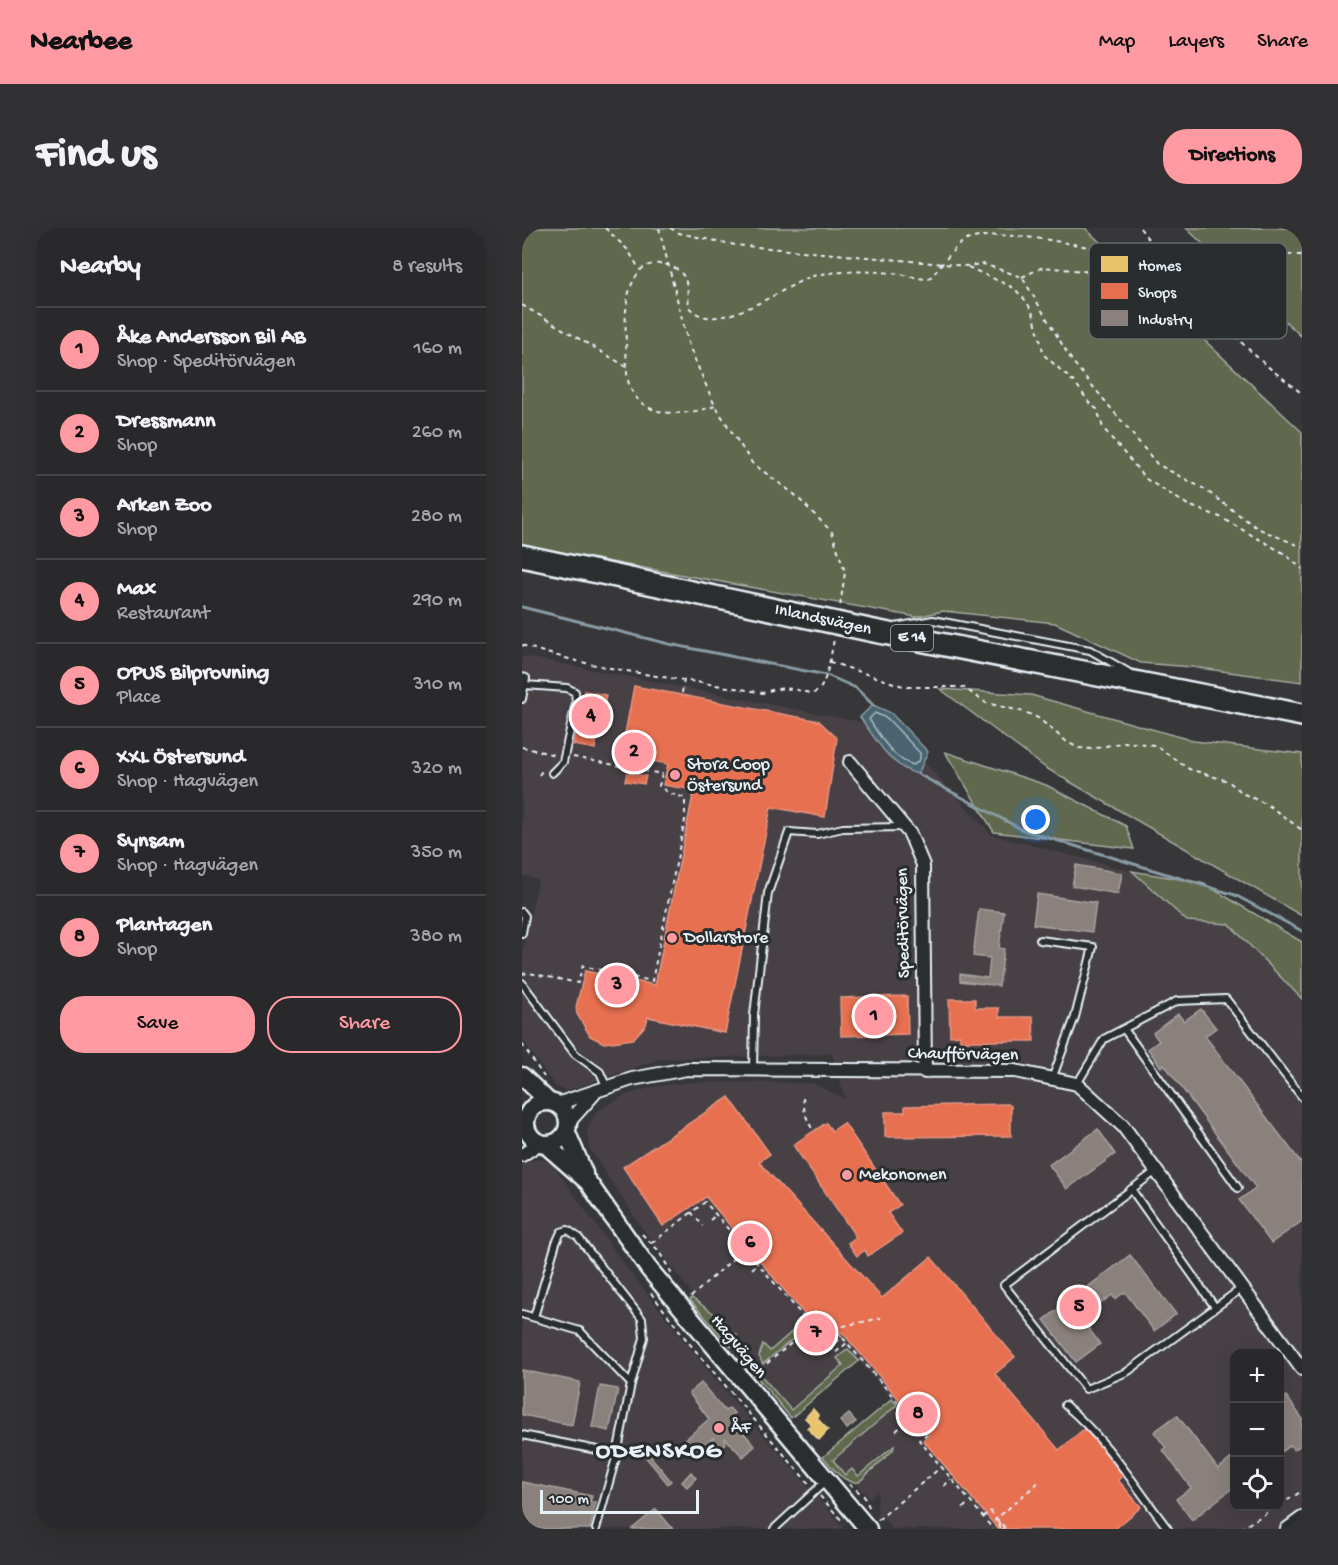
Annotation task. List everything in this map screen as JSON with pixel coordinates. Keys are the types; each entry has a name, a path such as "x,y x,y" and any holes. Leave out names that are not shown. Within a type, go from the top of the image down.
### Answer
{"highway":[{"name":"Inlandsvägen","path":"522,556 874,631 1302,715"},
{"name":"Inlandsvägen","path":"522,567 1302,726"}],"street":[{"name":"Speditörvägen","path":"850,762 904,827 923,866 925,1072"},
{"name":"Chaufförvägen","path":"553,1103 595,1093 642,1077 687,1070 1015,1071 1077,1084"},
{"path":"522,1076 566,1112 568,1128 559,1141 543,1144 522,1155"},
{"path":"1077,1084 1123,1126 1302,1369"},
{"path":"522,1088 525,1122 530,1137 543,1144"},
{"name":"Chaufförvägen","path":"568,1128 595,1093"},
{"path":"525,1122 538,1104 553,1103"},
{"name":"Hagvägen","path":"568,1128 588,1182 649,1269 872,1525"},
{"name":"Hagvägen","path":"543,1144 588,1182"},
{"path":"1287,1529 1302,1518"}],"lane":[{"path":"522,677 526,678 522,699"},
{"path":"525,684 567,688 575,692 576,702 563,762 552,773"},
{"path":"753,1070 754,1015 768,893 789,832 818,834 843,828 904,827"},
{"path":"522,912 525,916 522,933"},
{"path":"1040,940 1094,947 1075,1017 1052,1079"},
{"path":"522,983 575,1054 600,1072 607,1088"},
{"path":"1077,1084 1104,1039 1177,1001 1226,999 1302,1097"},
{"path":"1124,1029 1238,1188"},
{"path":"1156,1172 1004,1285 1086,1389 1127,1372 1242,1288"},
{"path":"1131,1189 1215,1307"},
{"path":"534,1317 556,1243 561,1232 568,1230 578,1237 642,1319 644,1338 631,1383 617,1454 596,1529"},
{"path":"522,1314 580,1331 631,1383"},
{"path":"1065,1405 1084,1421 1116,1457 1168,1529"},
{"path":"522,1435 617,1454"},
{"path":"774,1529 833,1480"}],"path":[{"path":"605,228 628,250 640,270"},
{"path":"659,228 678,295 689,346 715,406 752,463 794,494 832,532 845,572 839,613"},
{"path":"670,228 679,233 735,245 946,262 966,266 1014,288 1027,302 1034,315 1044,355 1076,384 1091,405 1097,409 1103,428 1146,479 1188,505 1220,517 1285,554 1302,570"},
{"path":"1140,228 1151,243"},
{"path":"715,406 691,414 649,408 631,390 627,367 625,326 627,298 640,270 652,262 668,266 685,279 689,307 693,312 714,317 766,301 813,276 854,272 891,273 929,279 964,241 983,234 1000,231 1089,247"},
{"path":"1287,255 1302,255"},
{"path":"966,266 983,264 1022,277 1072,361 1157,464 1204,489 1257,528 1302,547"},
{"path":"1022,277 1043,267 1089,272"},
{"path":"522,304 627,367"},
{"path":"1240,339 1262,361 1302,394"},
{"path":"522,645 552,656 593,664 763,693 777,687 809,695 821,690 826,682 834,639"},
{"path":"830,662 906,687 963,687 986,703 1025,712 1038,718 1067,742 1079,748 1092,749 1125,742 1155,745 1189,769 1228,781 1244,794 1268,805 1302,830"},
{"path":"682,693 684,679"},
{"path":"522,747 662,774 659,786 669,793 685,798 684,820 652,981 583,965 578,983 529,974 522,975"},
{"path":"522,1044 544,1078"},
{"path":"803,1098 805,1114 813,1131"},
{"path":"652,1244 705,1202 807,1321 802,1326 824,1352 842,1337"},
{"path":"691,1212 703,1227"},
{"path":"710,1220 716,1215"},
{"path":"638,1231 652,1244 676,1281"},
{"path":"728,1241 734,1236"},
{"path":"686,1301 745,1248"},
{"path":"752,1269 758,1263"},
{"path":"771,1291 776,1286"},
{"path":"789,1312 795,1307"},
{"path":"881,1318 834,1328 926,1435 919,1440 993,1529"},
{"path":"745,1370 751,1377 806,1330"},
{"path":"807,1343 813,1339"},
{"path":"830,1347 835,1353 847,1343"},
{"path":"896,1431 911,1418"},
{"path":"872,1525 941,1467"},
{"path":"944,1486 952,1479"},
{"path":"833,1480 849,1484 864,1496 872,1525"},
{"path":"996,1519 1041,1480"},
{"path":"1284,1503 1302,1491"},
{"path":"963,1508 970,1502"},
{"path":"983,1517 990,1510 1004,1529"},
{"path":"1240,1529 1271,1511"},
{"path":"984,1529 989,1524"},
{"path":"872,1525 882,1529"}],"shaded area":[{"path":"522,656 893,728 992,835 1132,871 1187,921 1229,924 1302,999 1302,1529 892,1529 883,1518 880,1522 877,1516 878,1491 870,1498 854,1483 867,1476 894,1447 858,1476 845,1475 832,1460 897,1404 848,1349 843,1364 791,1410 756,1370 749,1356 742,1354 739,1357 731,1347 736,1343 732,1333 730,1335 724,1327 720,1330 716,1325 722,1320 696,1299 648,1237 589,1148 587,1130 596,1112 623,1096 655,1086 694,1082 812,1083 845,1099 832,1054 660,1059 566,1091 554,1085 522,1039 522,954 538,880 522,875"},
{"path":"541,1159 553,1165 630,1272 714,1378 845,1529 522,1529 522,1163"}],"green space":[{"path":"522,228 1085,228 1101,243 1089,243 1089,339 1203,339 1302,432 1302,682 1192,667 1141,663 1055,623 943,611 916,617 522,546"},
{"path":"1186,228 1302,228 1302,337 1287,323 1287,243 1202,243"},
{"path":"940,689 1031,695 1194,741 1302,754 1302,916 1046,768"},
{"path":"945,752 1046,785 1126,826 1134,849 994,832"},
{"path":"1132,871 1203,883 1302,942 1302,999 1229,924 1187,921"},
{"path":"692,1298 723,1320 716,1325 727,1339 732,1333 737,1334 736,1343 731,1347 690,1300"},
{"path":"796,1328 801,1332 763,1364 759,1356 763,1344 770,1351"},
{"path":"848,1349 859,1361 791,1418 756,1376 759,1373 791,1410 843,1365 837,1358"},
{"path":"892,1399 897,1405 833,1460 845,1475 852,1469 858,1476 894,1446 893,1450 859,1482 848,1481 823,1457"}],"water":[{"path":"873,705 891,713 928,752 918,774 900,766 892,759 860,717"}],"building: Homes":[{"path":"813,1409 819,1416 817,1418 828,1430 819,1440 807,1428 811,1424 805,1418"}],"building: Shops":[{"path":"634,686 819,721 837,738 825,817 771,807 725,1033 648,1017 646,1025 633,1039 604,1043 590,1036 577,1014 576,1007 585,971 655,985 694,790 663,785 668,764 621,755"},
{"path":"584,691 606,695 595,749 573,745"},
{"path":"627,773 646,776 644,784 625,781"},
{"path":"907,996 908,1034 841,1036 840,998"},
{"path":"949,999 975,999 975,1008 999,1008 999,1017 1033,1017 1034,1041 960,1041 960,1035 950,1036"},
{"path":"729,1097 770,1154 759,1162 882,1298 931,1257 1015,1357 995,1374 1059,1450 1085,1428 1124,1474 1118,1480 1141,1507 1115,1529 998,1529 923,1440 929,1435 842,1332 823,1348 805,1327 811,1322 706,1197 663,1226 623,1167"},
{"path":"1008,1104 1011,1106 1011,1136 885,1137 885,1112 905,1112 905,1106"},
{"name":"Mekonomen","path":"826,1123 832,1131 844,1123 900,1205 888,1213 902,1233 868,1256 865,1250 857,1256 848,1243 856,1237 793,1145"}],"building: Industry":[{"path":"1076,865 1122,873 1118,894 1072,886"},
{"path":"1037,894 1096,903 1092,932 1033,924"},
{"path":"979,909 1004,912 999,948 1004,949 999,986 960,981 960,974 988,978 990,958 973,956"},
{"path":"1201,1009 1216,1028 1205,1036 1302,1164 1302,1221 1271,1243 1239,1200 1256,1188 1164,1064 1161,1067 1148,1049 1159,1041 1153,1033 1178,1014 1184,1021"},
{"path":"1098,1129 1115,1154 1067,1189 1049,1165"},
{"path":"1130,1255 1176,1314 1154,1331 1125,1292 1115,1299 1112,1295 1081,1318 1100,1344 1076,1362 1044,1320"},
{"path":"522,1370 580,1382 572,1425 522,1415"},
{"name":"ÅF","path":"701,1383 725,1411 729,1408 734,1413 730,1417 755,1446 743,1457 725,1438 725,1444 718,1450 711,1443 714,1437 691,1456 680,1444 709,1419 689,1393"},
{"path":"600,1386 618,1389 609,1431 592,1427"},
{"path":"1286,1396 1302,1418 1302,1444 1294,1450 1290,1445 1284,1450 1284,1398"},
{"path":"849,1414 856,1422 847,1429 840,1421"},
{"path":"1177,1415 1218,1469 1230,1459 1230,1490 1192,1520 1176,1499 1191,1488 1163,1450 1166,1448 1154,1432"},
{"path":"647,1452 671,1481 668,1484 644,1455"},
{"path":"691,1472 696,1478 687,1487 682,1482"},
{"path":"522,1482 592,1496 590,1502 596,1502 590,1529 522,1529"},
{"path":"656,1509 673,1529 632,1529"}],"waterway":[{"path":"522,607 669,644 826,675"},
{"path":"829,676 856,688 873,705"},
{"path":"918,774 1023,830 1235,895 1302,931"}],"place":[{"name":"Max","path":"591,716"},
{"name":"Dressmann","path":"634,752"},
{"name":"Stora Coop Östersund","path":"675,775"},
{"name":"Dollarstore","path":"672,938"},
{"name":"Arken Zoo","path":"617,985"},
{"name":"Åke Andersson Bil AB","path":"874,1016"},
{"name":"Mekonomen","path":"847,1175"},
{"name":"XXL Östersund","path":"750,1243"},
{"name":"OPUS Bilprovning","path":"1079,1307"},
{"name":"Synsam","path":"816,1333"},
{"name":"Plantagen","path":"918,1414"},
{"name":"ÅF","path":"719,1428"}],"district":[{"name":"ODENSKOG","path":"659,1452"}]}
